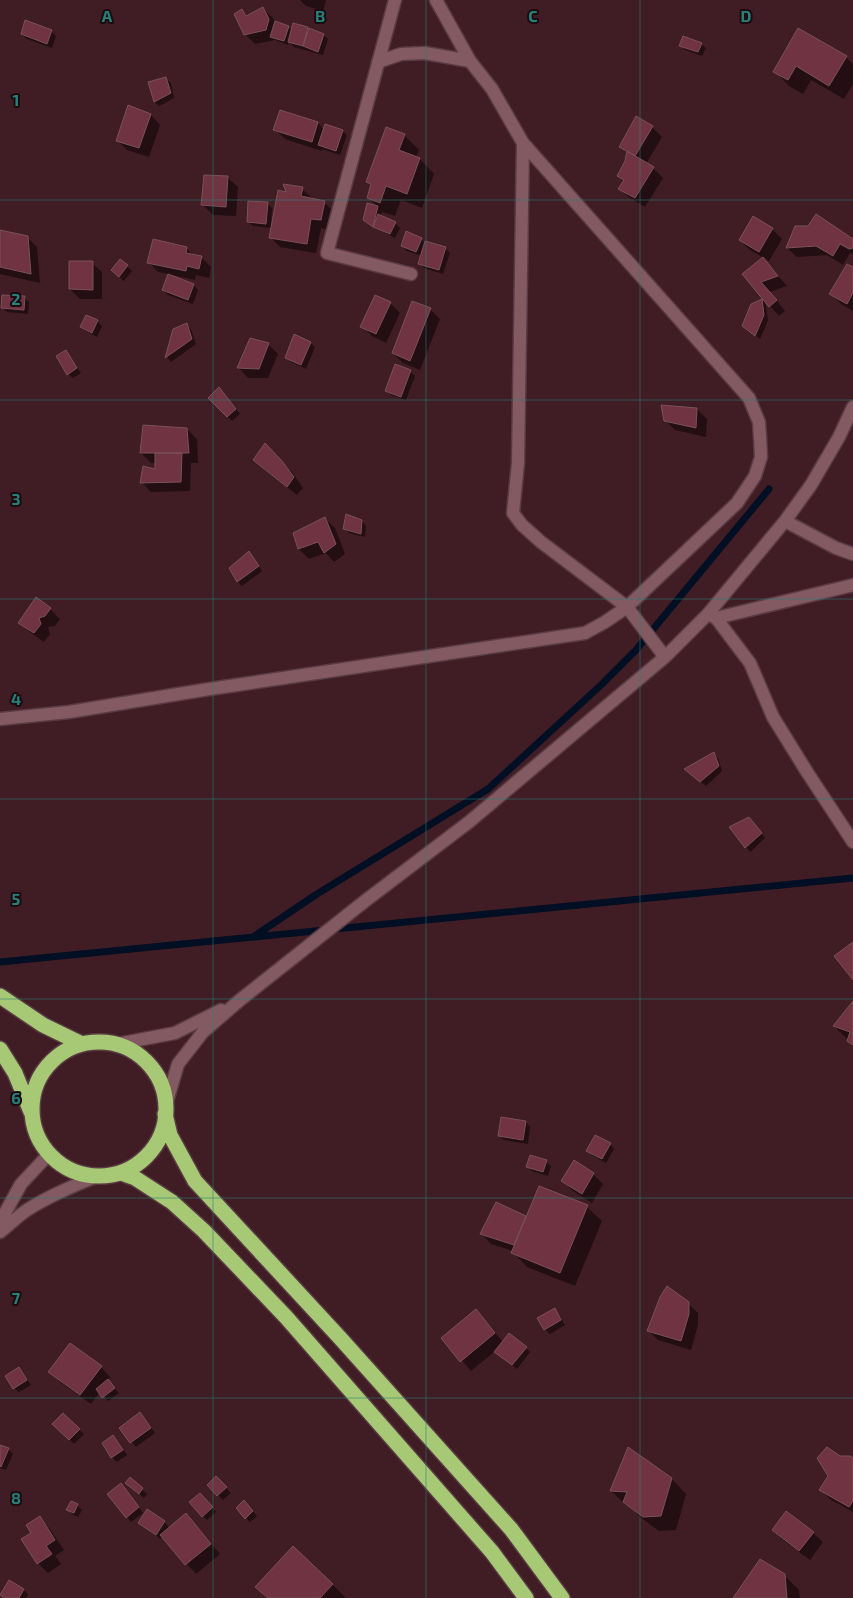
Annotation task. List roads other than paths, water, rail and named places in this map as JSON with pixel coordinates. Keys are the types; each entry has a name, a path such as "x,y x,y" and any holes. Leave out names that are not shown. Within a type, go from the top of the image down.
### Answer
{"highway":[{"path":"0,996 43,1025 82,1044"},
{"path":"32,1116 35,1092 44,1071 55,1059 68,1050 82,1044 100,1042 117,1044 136,1053 151,1067 162,1085 170,1135 195,1181 341,1339 511,1529 562,1598"},
{"path":"0,1050 15,1073 38,1136 48,1154 70,1170 97,1176 121,1173 138,1164 152,1150 161,1134 166,1110"},
{"path":"121,1173 135,1178 172,1202 204,1231 286,1317 492,1552 526,1598"}],"street":[{"path":"395,0 327,253 411,274"},
{"path":"0,719 69,712 585,633 626,607 737,503 755,476 761,457 759,422 749,398 522,143 492,89 470,62 436,0"},
{"path":"378,62 401,54 426,53 470,62"},
{"path":"522,143 518,453 513,513 522,526 541,542 626,607 665,657"},
{"path":"166,1110 178,1064 203,1032 240,1000 365,901 469,822 712,616 785,522 811,485 840,437 853,407"},
{"path":"785,522 836,548 853,554"},
{"path":"712,616 853,586"},
{"path":"712,616 750,663 774,717 853,842"},
{"path":"117,1044 175,1033 240,1000"},
{"path":"0,1222 21,1184 48,1154"},
{"path":"0,1232 26,1211 41,1202 97,1176"}],"waterway":[{"path":"253,937 317,894 488,789 601,685 636,650 769,489"},
{"path":"0,962 853,878"}]}
